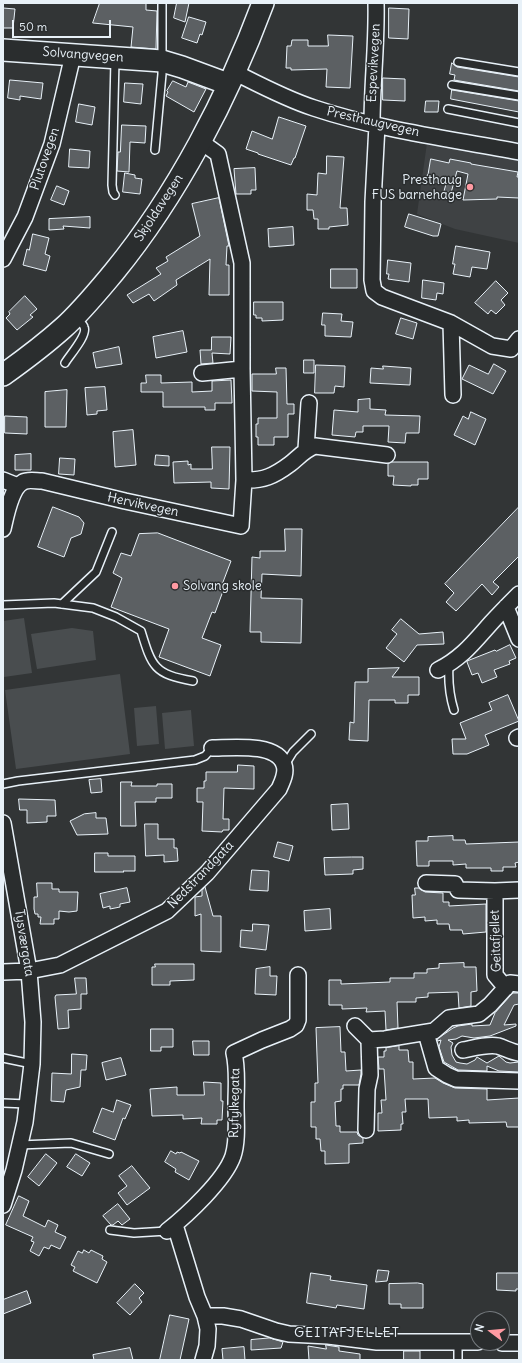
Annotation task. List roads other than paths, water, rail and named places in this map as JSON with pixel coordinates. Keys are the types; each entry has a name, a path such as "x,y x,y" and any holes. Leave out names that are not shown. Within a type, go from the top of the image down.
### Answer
{"main road":[{"name":"Skjoldavegen","path":"3,375 58,333 101,288 134,247 171,191 200,141 251,35 263,3"},
{"name":"Solvangvegen","path":"3,50 162,61 231,78"}],"street":[{"name":"Espevikvegen","path":"376,3 372,94 374,124 372,280 374,291 382,297 451,323 492,346 511,349 519,339"},
{"name":"Plutovegen","path":"3,259 25,217 52,144 73,54"},
{"name":"Presthaugvegen","path":"231,78 314,108 374,124 519,152"},
{"name":"Hervikvegen","path":"18,486 23,482 42,481 124,501 240,526 244,480 242,263 218,154 200,141"},
{"path":"451,323 453,395"},
{"path":"202,373 242,370"},
{"path":"306,450 309,403"},
{"path":"244,480 254,481 269,478 306,450 315,446 387,455"},
{"path":"3,480 18,486 12,496 3,529"},
{"path":"444,667 461,655 519,594"},
{"path":"506,607 519,639"},
{"path":"212,748 261,748 278,756 287,773"},
{"name":"Nedstrandgata","path":"3,972 29,971 60,965 166,911 207,873 279,789 287,773"},
{"name":"Tysværgata","path":"3,823 29,971 33,1022 32,1064 25,1122 10,1185 3,1205"},
{"name":"Geitafjellet","path":"426,883 455,884 458,890 519,890"},
{"name":"Geitafjellet","path":"369,1040 385,1039 434,1031 449,1018 479,1014 512,986 496,975 495,891"},
{"name":"Ryfylkegata","path":"171,1228 211,1189 225,1171 233,1156 235,1140 237,1067 234,1053 296,1025 298,1020 298,975"},
{"path":"355,1026 369,1040 370,1075 367,1089 366,1130"},
{"path":"426,1033 436,1068 447,1075 456,1079 519,1081"},
{"path":"463,1050 492,1045 499,1046 511,1052 519,1052"},
{"path":"171,1228 205,1316 208,1329 207,1346 203,1360"},
{"path":"205,1316 223,1316 240,1319 289,1334 328,1336 377,1342 470,1342"}],"lane":[{"path":"155,150 162,74 162,3"},
{"path":"115,57 112,185 115,195"},
{"path":"458,62 519,72"},
{"path":"452,85 519,96"},
{"path":"448,109 519,123"},
{"path":"65,363 79,343 85,330 82,324 73,318"},
{"path":"62,604 96,572 112,532"},
{"path":"3,605 54,603 93,608 116,617 141,631 149,657 161,672 174,678 193,681"},
{"path":"444,667 454,710"},
{"name":"Nedstrandgata","path":"287,773 293,752 311,734"},
{"path":"3,784 195,760 205,756 212,748"},
{"path":"3,1058 32,1064"},
{"path":"3,1103 27,1104"},
{"path":"19,1145 71,1143 109,1154"},
{"path":"110,1230 134,1233 171,1228"},
{"path":"458,1342 458,1360"}],"place":[{"name":"Presthaug FUS barnehage","path":"470,187"},
{"name":"Solvang skole","path":"175,586"}],"district":[{"name":"GEITAFJELLET","path":"347,1333"}]}
